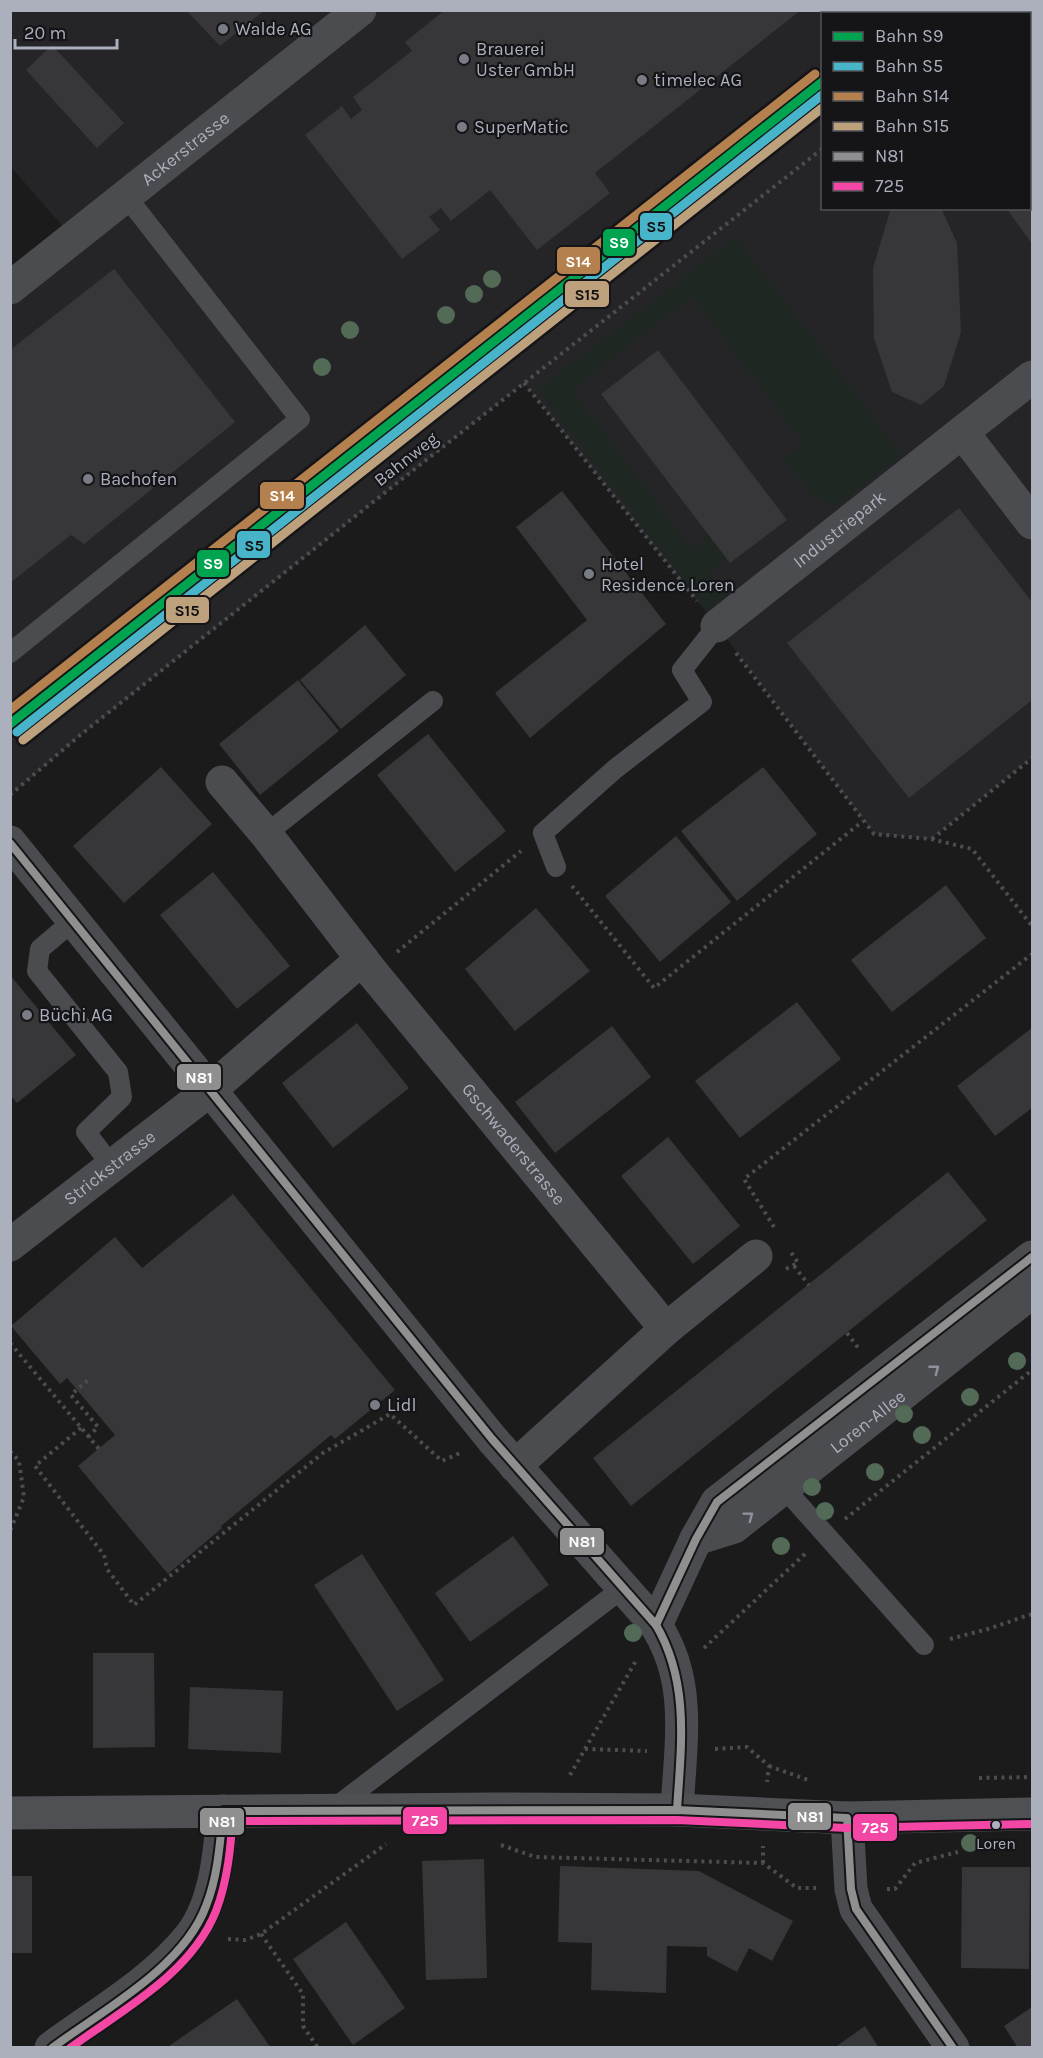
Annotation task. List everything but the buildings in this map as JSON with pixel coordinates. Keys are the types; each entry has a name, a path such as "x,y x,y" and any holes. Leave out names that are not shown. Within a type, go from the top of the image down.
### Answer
{"main road":[{"path":"10,1813 493,1809 677,1810 847,1818 1032,1814"}],"street":[{"name":"Ackerstrasse","path":"10,288 360,10"},
{"name":"Industriepark","path":"717,627 1032,377"},
{"path":"963,434 1032,524"},
{"name":"Gschwaderstrasse","path":"222,782 266,834 367,965 666,1329"},
{"path":"10,842 492,1439 656,1625 668,1647 677,1673 681,1706 677,1810"},
{"path":"210,1090 367,965"},
{"name":"Strickstrasse","path":"10,1245 210,1090"},
{"path":"515,1466 666,1329 768,1246"},
{"name":"Loren-Allee","path":"656,1625 696,1539 717,1502 1032,1257"},
{"name":"Loren-Allee","path":"696,1539 734,1527 1032,1292"},
{"path":"51,2048 146,1979 192,1934 215,1879 223,1811"},
{"path":"847,1818 851,1889 856,1909 953,2048"}],"lane":[{"path":"10,652 300,419 126,196"},
{"path":"556,867 543,833 615,769 702,702 682,670 717,627"},
{"path":"266,834 433,701"},
{"path":"73,921 40,949 37,971 118,1072 122,1097 86,1132 112,1166"},
{"path":"784,1488 924,1645"},
{"path":"331,1810 623,1588"}],"path":[{"name":"Bahnweg","path":"10,795 80,736 402,478 821,149"},
{"path":"1032,758 931,839 972,849 1032,926"},
{"path":"556,867 654,988 863,821"},
{"path":"367,965 543,833"},
{"path":"786,1245 798,1263 789,1269 767,1265 768,1246 744,1179 1032,954"},
{"path":"794,1266 809,1285"},
{"path":"10,1343 99,1449"},
{"path":"677,1673 826,1535 1032,1370"},
{"path":"88,1437 98,1427 71,1395 89,1379"},
{"path":"81,1428 36,1466 104,1555 107,1569 134,1605 323,1453 390,1414 442,1461 492,1439"},
{"path":"10,1451 19,1461 24,1497 10,1531"},
{"path":"924,1645 988,1629 1032,1614"},
{"path":"569,1778 656,1625"},
{"path":"493,1843 536,1857 763,1863 797,1888 851,1889 895,1889 915,1863 959,1851"},
{"path":"192,1934 240,1940 261,1934 386,1844 398,1844"},
{"path":"261,1934 303,1994 303,2026 318,2048"}],"shaded area":[{"path":"11,11 1032,11 1032,758 931,839 874,834 717,626 524,383 80,736 11,795 11,288 73,238 11,167"},
{"path":"736,237 902,455 837,505 814,498 784,459 804,444 692,297 572,390 692,549 708,535 726,559 710,572 728,596 707,611 538,389"}],"rail line":[{"name":"S14","path":"10,710 815,74"},
{"name":"S9","path":"10,724 821,83"},
{"name":"S5","path":"17,732 821,96"},
{"name":"S15","path":"23,740 821,109"}],"transit line":[{"name":"N81","path":"10,843 492,1439 656,1625 667,1647 679,1692 681,1739 677,1810"},
{"name":"N81","path":"656,1625 696,1539 717,1502 1032,1257"},
{"name":"N81","path":"52,2048 140,1986 161,1968 195,1928 206,1906 213,1883 223,1811 677,1810 847,1818 851,1889 856,1909 953,2048"},
{"name":"725","path":"70,2048 132,2005 173,1972 205,1933 216,1911 226,1875 233,1812"},
{"name":"725","path":"223,1821 677,1820 847,1828 1032,1824"}],"place":[{"name":"Walde AG","path":"223,29"},
{"name":"Brauerei Uster GmbH","path":"464,59"},
{"name":"timelec AG","path":"642,80"},
{"name":"SuperMatic","path":"462,127"},
{"name":"Bachofen","path":"88,479"},
{"name":"Hotel Residence Loren","path":"589,574"},
{"name":"Büchi AG","path":"27,1015"},
{"name":"Lidl","path":"375,1405"},
{"name":"Loren","path":"996,1825"}]}
